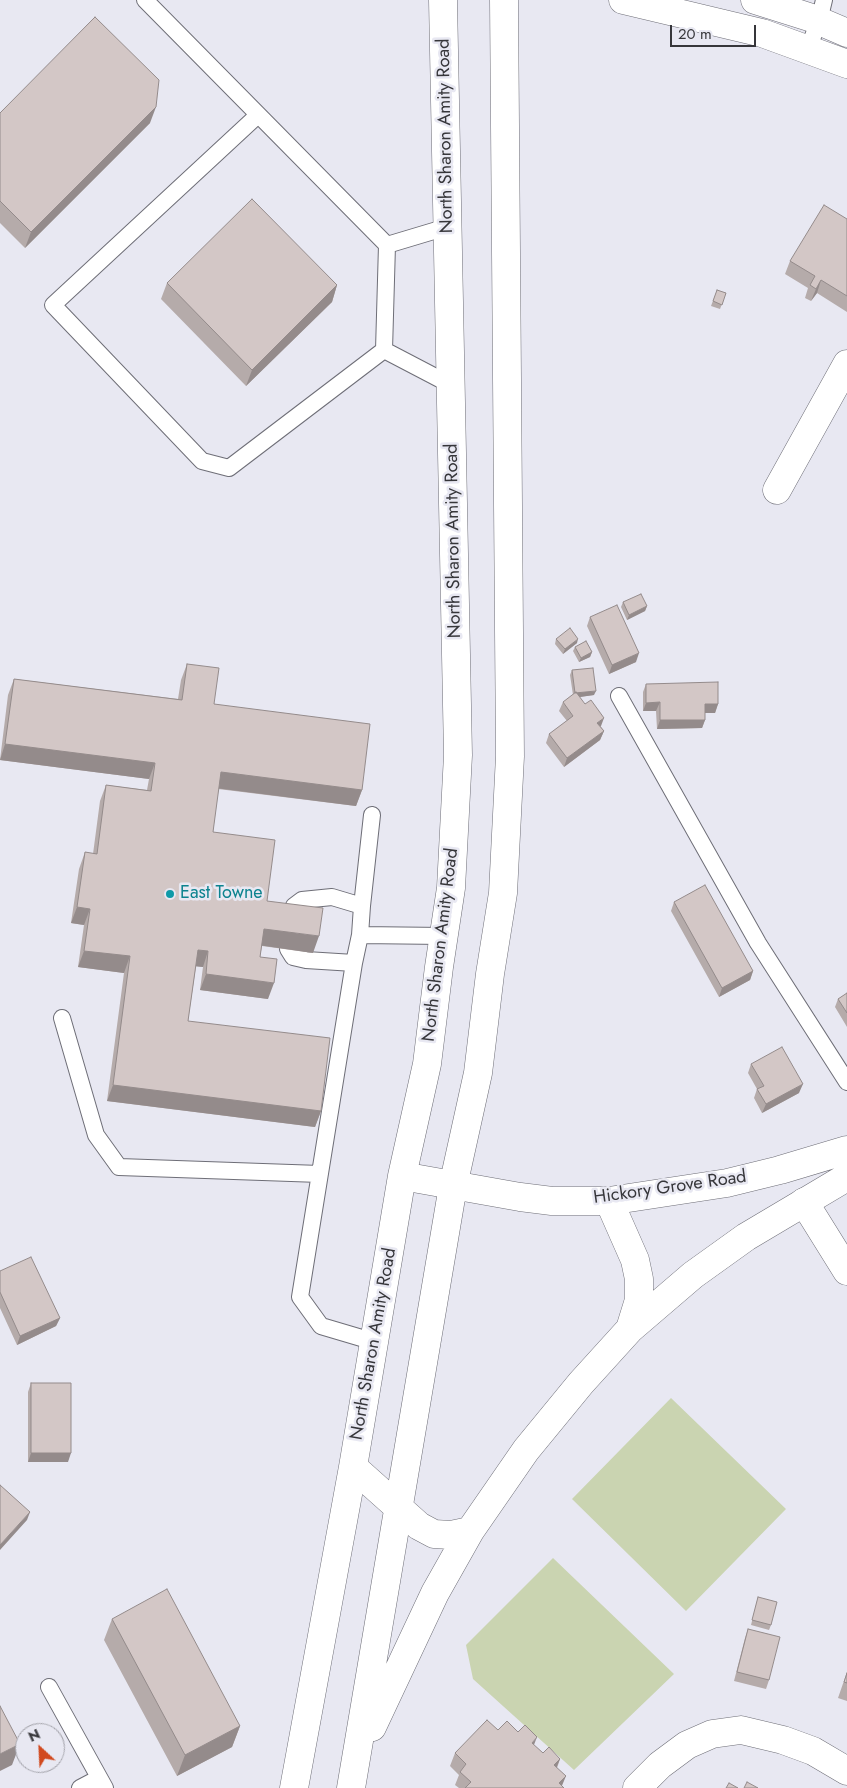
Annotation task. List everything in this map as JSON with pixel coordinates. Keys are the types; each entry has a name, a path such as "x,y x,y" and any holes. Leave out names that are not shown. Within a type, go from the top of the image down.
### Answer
{"main road":[{"name":"North Sharon Amity Road","path":"294,1788 353,1467 402,1176 427,1064 451,888 458,755 443,0"},
{"path":"351,1788 453,1186 478,1073 502,893 510,756 504,0"},
{"path":"623,0 762,33 847,64"},
{"path":"755,0 822,11 847,33"},
{"path":"777,490 847,364"},
{"path":"357,1760 435,1593 470,1531 526,1450 630,1329 662,1300 692,1275 746,1237 804,1202 845,1183 837,1153"},
{"name":"Hickory Grove Road","path":"402,1176 453,1186 552,1200 609,1201 727,1183 837,1153"},
{"path":"609,1201 635,1260 639,1279 639,1300 630,1329"},
{"path":"804,1202 847,1271"},
{"path":"353,1467 419,1526 434,1534 451,1535 470,1531"},
{"path":"637,1788 660,1765 687,1745 712,1734 741,1730 783,1740 813,1751 847,1771"}],"lane":[{"path":"145,0 387,245 384,350"},
{"path":"808,49 822,11"},
{"path":"258,115 53,305 202,461 229,468 384,350"},
{"path":"387,245 448,227"},
{"path":"384,350 451,385"},
{"path":"618,696 758,942 847,1082"},
{"path":"372,815 360,935 300,1297 321,1326 375,1342"},
{"path":"287,921 294,906 302,900 332,897 362,906"},
{"path":"360,935 444,936"},
{"path":"288,949 293,957 306,960 354,963"},
{"path":"62,1018 96,1135 119,1167 320,1174"},
{"path":"49,1687 102,1783 80,1788"}],"green space":[{"path":"671,1398 786,1509 686,1611 572,1499"},
{"path":"553,1558 674,1674 574,1770 473,1679 466,1645"}],"building":[{"path":"95,17 159,80 156,107 31,232 0,201 0,113"},
{"path":"252,199 337,285 252,370 167,283"},
{"path":"824,205 847,219 847,296 821,280 816,289 810,285 815,276 790,261"},
{"path":"717,290 726,293 722,305 713,301"},
{"path":"641,594 647,606 629,615 623,602"},
{"path":"617,605 639,653 612,665 590,617"},
{"path":"570,628 578,639 565,649 556,639"},
{"path":"586,641 592,652 581,658 575,647"},
{"name":"East Towne","path":"187,664 219,668 214,704 370,724 362,790 221,772 213,832 275,840 267,901 323,908 319,936 264,929 260,957 277,959 274,983 206,974 208,951 198,950 188,1021 330,1038 321,1111 113,1085 130,956 84,951 90,909 77,907 85,852 97,854 106,785 151,791 155,763 5,744 14,679 182,700"},
{"path":"593,668 596,691 575,693 572,670"},
{"path":"718,682 718,704 705,704 705,720 660,720 660,702 646,703 646,684"},
{"path":"576,692 585,704 591,700 604,718 597,723 604,731 567,758 549,734 573,716 563,702"},
{"path":"705,885 753,971 722,988 674,902"},
{"path":"847,993 847,1013 838,999"},
{"path":"782,1047 803,1084 766,1104 757,1089 764,1086 751,1064"},
{"path":"31,1257 60,1318 20,1336 0,1292 0,1271"},
{"path":"31,1383 71,1383 71,1453 31,1453"},
{"path":"0,1485 30,1512 0,1545"},
{"path":"167,1589 240,1726 185,1755 112,1619"},
{"path":"758,1597 777,1602 771,1625 752,1620"},
{"path":"748,1629 780,1637 769,1680 737,1672"},
{"path":"0,1706 15,1734 15,1746 0,1754"},
{"path":"487,1720 498,1730 507,1721 518,1732 525,1725 537,1737 532,1743 543,1753 549,1747 560,1759 554,1765 566,1776 559,1783 564,1788 465,1788 471,1782 460,1772 466,1764 455,1753"},
{"path":"747,1782 758,1788 744,1788"},
{"path":"729,1783 738,1788 726,1788"}],"place":[{"name":"East Towne","path":"170,894"}]}
